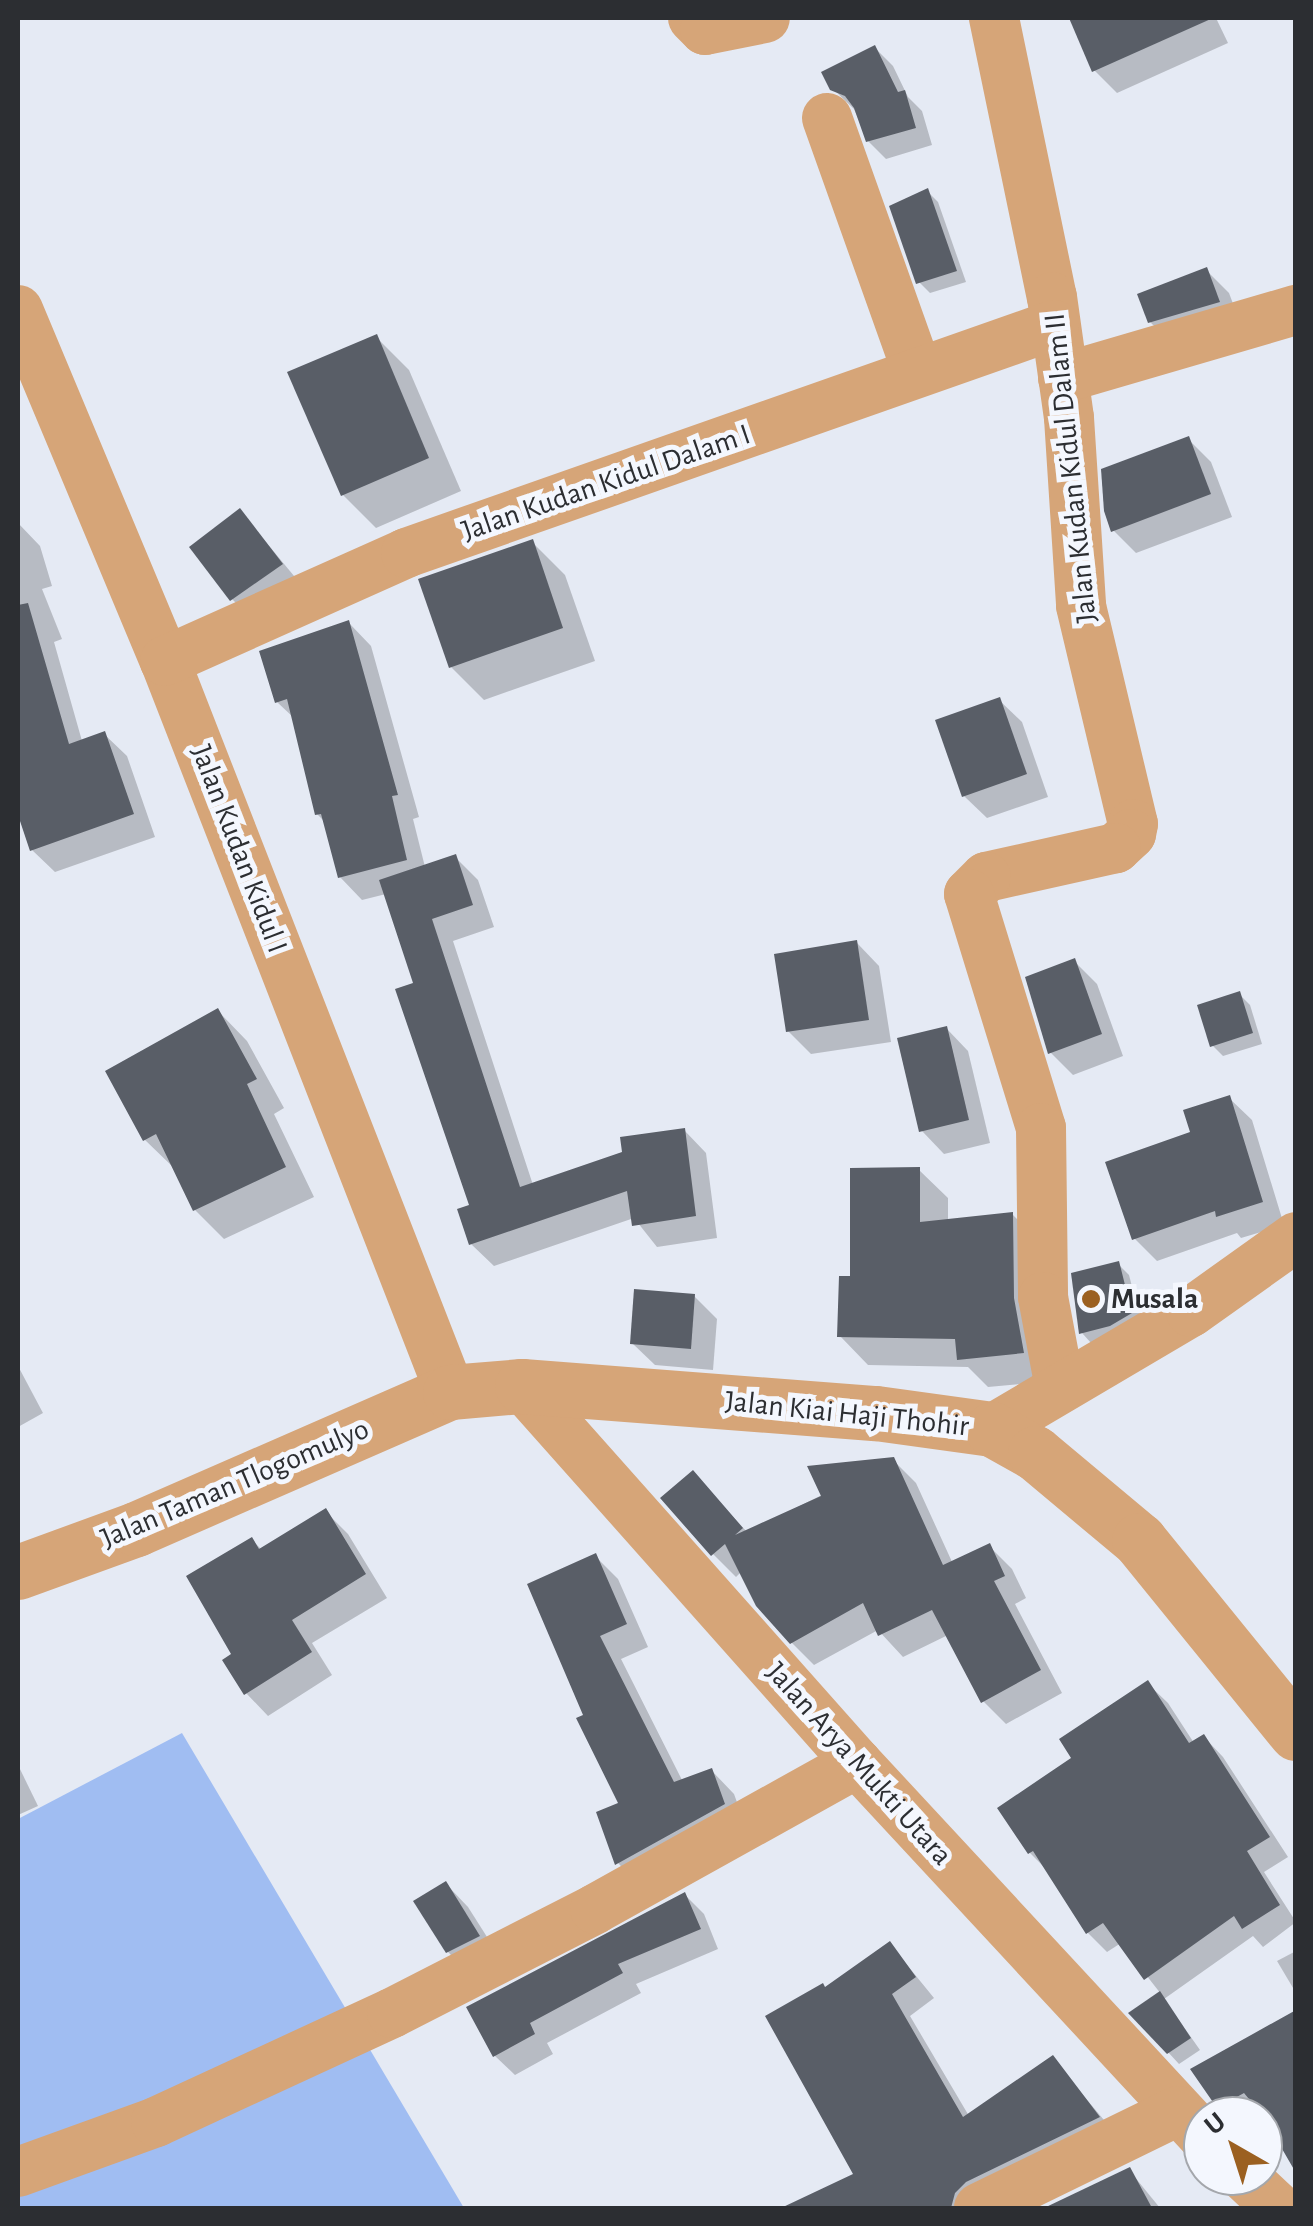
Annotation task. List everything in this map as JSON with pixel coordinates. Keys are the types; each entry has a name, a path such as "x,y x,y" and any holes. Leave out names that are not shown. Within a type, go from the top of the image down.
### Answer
{"street":[{"path":"693,18 706,30 765,18"},
{"name":"Jalan Kudan Kidul Dalam II","path":"994,18 1023,144 1064,378 1081,606 1133,824 1131,834 1116,848 986,876 969,894 1041,1128 1043,1296 1060,1388"},
{"path":"827,118 916,371"},
{"name":"Jalan Kudan Kidul I","path":"18,310 165,661 450,1392"},
{"path":"1064,378 1296,310"},
{"name":"Jalan Kudan Kidul Dalam I","path":"165,661 406,553 1054,325"},
{"path":"992,1429 1191,1312 1296,1237"},
{"name":"Jalan Kiai Haji Thohir","path":"450,1392 522,1386 876,1412 992,1429 1035,1453 1139,1540 1296,1733"},
{"name":"Jalan Arya Mukti Utara","path":"522,1386 856,1763 1183,2116"},
{"name":"Jalan Taman Tlogomulyo","path":"18,1572 136,1529 450,1392"},
{"path":"18,2172 156,2122 392,2013 595,1910 856,1763"},
{"path":"979,2208 1183,2127"}],"shaded area":[{"path":"182,1733 464,2208 18,2208 18,1819"}],"building":[{"path":"1069,18 1213,18 1092,72"},
{"path":"875,45 898,92 905,90 916,128 866,142 854,108 845,96 830,90 821,72"},
{"path":"928,188 957,271 916,284 889,206"},
{"path":"1207,267 1220,302 1148,323 1137,294"},
{"path":"377,334 429,458 341,496 287,372"},
{"path":"1189,436 1211,494 1111,532 1104,511 1101,469"},
{"path":"240,508 283,564 230,601 189,547"},
{"path":"533,539 563,628 449,668 418,579"},
{"path":"28,603 69,744 105,731 134,814 30,851 18,815 18,605"},
{"path":"349,620 398,795 392,796 407,860 338,878 321,814 315,815 287,699 275,703 259,651"},
{"path":"1000,697 1027,774 962,797 935,720"},
{"path":"456,854 473,905 432,919 520,1187 622,1152 620,1137 685,1128 696,1216 632,1226 627,1191 469,1245 457,1209 469,1205 395,989 413,983 379,880"},
{"path":"857,940 869,1020 786,1032 774,954"},
{"path":"1075,958 1102,1034 1048,1054 1025,977"},
{"path":"1240,991 1253,1033 1210,1047 1197,1005"},
{"path":"218,1008 257,1079 247,1084 286,1167 193,1211 156,1134 143,1141 105,1071"},
{"path":"947,1026 969,1120 919,1132 897,1038"},
{"path":"1230,1095 1263,1202 1216,1217 1215,1211 1132,1240 1105,1162 1190,1132 1183,1110"},
{"path":"920,1167 920,1222 1013,1212 1014,1298 1024,1353 957,1360 955,1339 837,1337 839,1276 850,1276 850,1168"},
{"name":"Musala","path":"1119,1261 1132,1313 1110,1326 1079,1334 1071,1273"},
{"path":"634,1289 695,1294 691,1349 630,1344"},
{"path":"894,1457 943,1565 990,1543 1005,1576 994,1581 1041,1670 981,1703 932,1610 878,1636 863,1603 790,1644 756,1606 725,1544 711,1556 660,1498 693,1470 743,1528 735,1535 821,1496 807,1466"},
{"path":"326,1508 366,1574 292,1620 312,1652 244,1695 222,1660 231,1654 186,1576 252,1537 259,1549"},
{"path":"596,1553 627,1624 600,1636 674,1782 712,1768 725,1804 615,1865 596,1812 618,1803 576,1718 583,1715 527,1584"},
{"path":"1148,1680 1189,1743 1204,1734 1270,1837 1247,1851 1280,1905 1242,1929 1234,1916 1144,1980 1103,1923 1086,1934 1033,1851 1028,1854 997,1808 1071,1758 1059,1739"},
{"path":"446,1881 480,1936 446,1953 413,1901"},
{"path":"685,1892 701,1929 618,1964 623,1973 530,2023 535,2034 493,2057 466,2007"},
{"path":"890,1941 916,1977 892,1994 963,2117 1053,2055 1100,2117 966,2182 955,2193 951,2208 781,2208 853,2174 765,2016 823,1983 825,1987"},
{"path":"1160,1991 1191,2038 1167,2054 1128,2013"},
{"path":"1296,2010 1296,2173 1283,2151 1283,2096 1209,2096 1190,2069"},
{"path":"1130,2167 1152,2208 1044,2208"}],"place":[{"name":"Musala","path":"1091,1299"}]}
